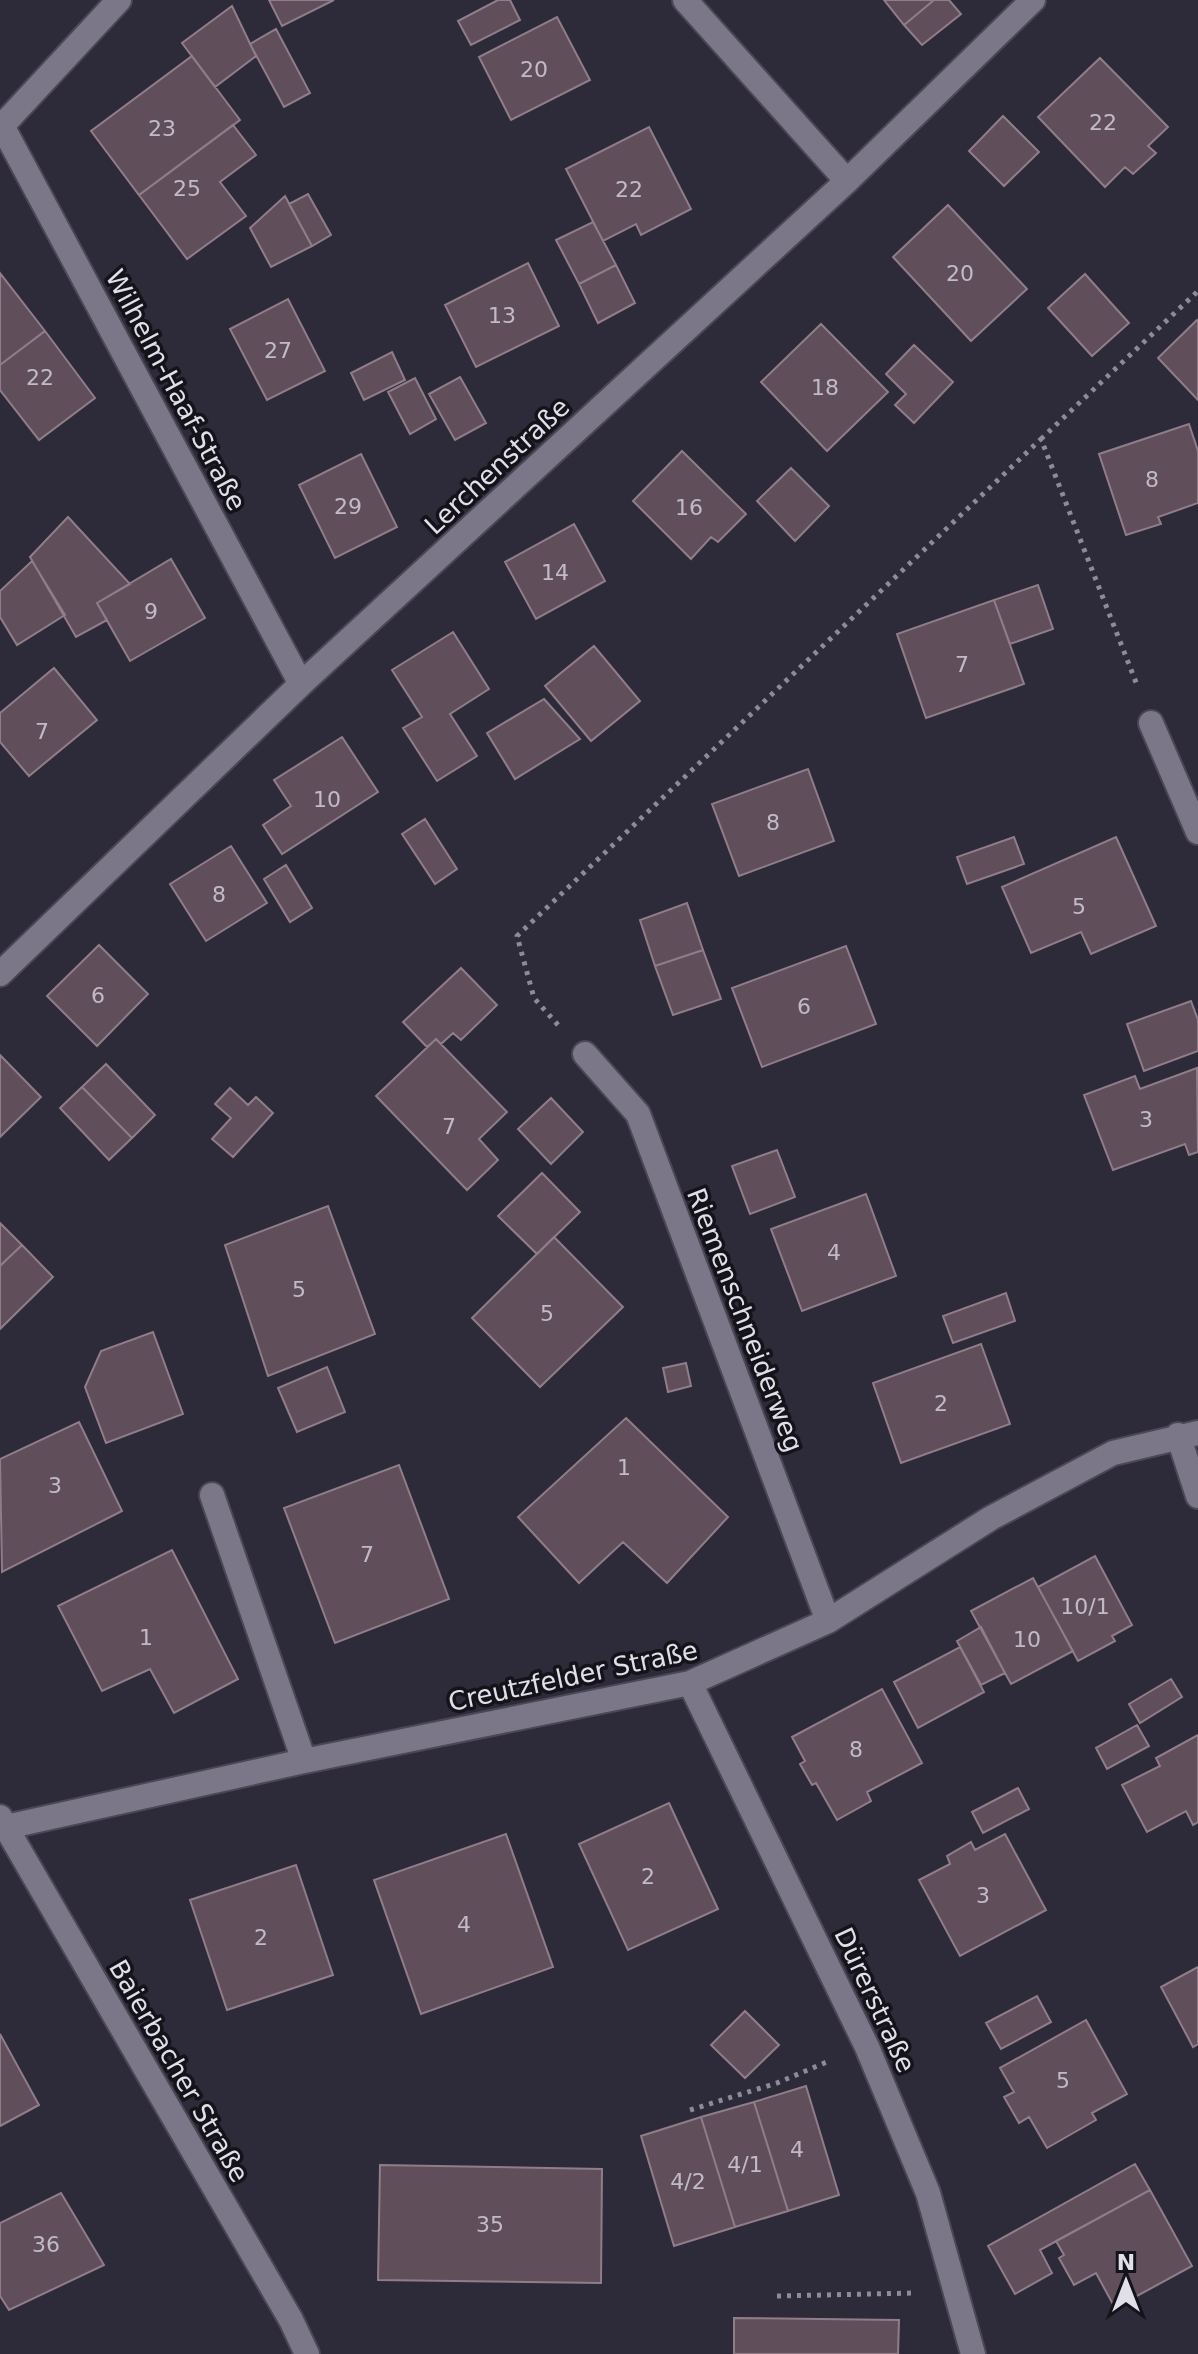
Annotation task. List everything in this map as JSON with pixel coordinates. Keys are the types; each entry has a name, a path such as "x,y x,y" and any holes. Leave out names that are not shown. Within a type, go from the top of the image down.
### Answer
{"street":[{"path":"1,125 119,0"},
{"path":"685,0 847,181"},
{"name":"Lerchenstraße","path":"0,974 301,684 847,181 1033,0"},
{"name":"Wilhelm-Haaf-Straße","path":"1,125 301,684"},
{"path":"1151,723 1198,832"},
{"name":"Riemenschneiderweg","path":"585,1054 638,1114 828,1621"},
{"path":"1188,1434 1198,1496"},
{"name":"Creutzfelder Straße","path":"3,1822 690,1683 828,1621 991,1518 1113,1453 1188,1434"},
{"path":"212,1495 304,1761"},
{"name":"Dürerstraße","path":"690,1683 867,2047 928,2193 973,2354"},
{"name":"Baierbacher Straße","path":"3,1822 291,2320 307,2354"}],"path":[{"path":"585,1054 534,998 517,936 1198,291"},
{"path":"1041,439 1151,723"},
{"path":"690,2110 777,2083 822,2064"},
{"path":"777,2296 894,2293"}],"building":[{"path":"269,0 334,0 282,26"},
{"path":"498,0 510,0 520,20 471,45 458,21"},
{"path":"884,0 934,0 904,25"},
{"path":"934,0 949,0 961,14 922,45 904,25"},
{"path":"232,6 256,56 215,87 182,43"},
{"path":"557,17 590,80 511,120 479,57"},
{"path":"276,29 310,93 284,107 250,44"},
{"path":"192,56 240,120 139,195 91,131"},
{"path":"1100,58 1168,127 1148,146 1156,153 1133,174 1125,167 1105,187 1038,117"},
{"path":"1003,116 1039,152 1004,186 969,151"},
{"path":"233,125 256,155 220,182 246,216 187,259 139,195"},
{"path":"649,127 691,209 641,235 636,224 603,241 566,169"},
{"path":"308,194 331,235 312,246 289,204"},
{"path":"285,196 312,246 271,267 250,228"},
{"path":"948,205 1027,289 971,341 893,257"},
{"path":"593,222 616,265 579,284 556,240"},
{"path":"528,263 559,326 476,367 445,305"},
{"path":"616,265 635,303 598,323 579,284"},
{"path":"0,273 45,331 0,365"},
{"path":"1085,274 1129,323 1092,356 1048,308"},
{"path":"288,299 325,371 267,400 230,329"},
{"path":"1198,321 1198,400 1158,358"},
{"path":"821,324 888,392 827,451 761,382"},
{"path":"45,331 95,398 39,440 0,390 0,365"},
{"path":"914,345 953,382 914,423 895,405 906,394 886,374"},
{"path":"392,352 405,380 364,400 351,373"},
{"path":"460,377 486,423 455,440 429,394"},
{"path":"415,378 436,419 410,434 388,392"},
{"path":"1189,424 1198,451 1198,503 1158,517 1161,524 1126,535 1099,454"},
{"path":"682,451 746,514 718,542 711,537 691,559 633,501"},
{"path":"361,454 397,527 335,558 299,485"},
{"path":"791,468 829,506 795,541 757,501"},
{"path":"68,517 130,584 97,603 107,620 76,637 30,557"},
{"path":"574,524 605,581 536,619 505,562"},
{"path":"171,559 205,618 130,661 97,603"},
{"path":"32,561 65,615 17,645 0,617 0,591"},
{"path":"1038,585 1053,629 1010,644 994,600"},
{"path":"994,600 1024,684 926,718 897,634"},
{"path":"453,632 489,689 450,714 477,756 437,781 403,728 422,717 392,670"},
{"path":"594,646 640,701 591,741 545,686"},
{"path":"54,668 97,720 29,776 0,742 0,713"},
{"path":"544,699 580,739 515,779 487,733"},
{"path":"342,737 378,792 282,854 263,825 291,806 274,780"},
{"path":"808,769 834,841 739,876 712,804"},
{"path":"425,819 457,869 435,884 402,834"},
{"path":"1014,837 1024,864 967,884 957,857"},
{"path":"1116,837 1156,926 1091,954 1081,932 1031,953 1002,887"},
{"path":"231,846 267,903 206,941 170,884"},
{"path":"286,865 312,908 290,922 264,879"},
{"path":"687,903 703,950 655,966 640,920"},
{"path":"99,945 148,994 97,1046 47,996"},
{"path":"846,946 876,1024 762,1067 732,988"},
{"path":"703,950 721,999 673,1015 655,966"},
{"path":"461,968 497,1005 461,1040 453,1033 441,1044 436,1039 427,1047 403,1022"},
{"path":"1191,1001 1198,1020 1198,1051 1144,1071 1127,1024"},
{"path":"436,1039 507,1112 479,1139 498,1160 467,1190 376,1096"},
{"path":"0,1055 41,1097 0,1137"},
{"path":"106,1064 155,1115 132,1138 82,1087"},
{"path":"1197,1068 1198,1152 1189,1155 1185,1144 1113,1170 1084,1095 1135,1076 1140,1089"},
{"path":"82,1087 132,1138 109,1160 60,1108"},
{"path":"230,1088 248,1105 256,1097 273,1113 233,1157 212,1139 231,1118 215,1104"},
{"path":"551,1098 583,1132 551,1164 518,1129"},
{"path":"777,1150 795,1197 750,1214 732,1166"},
{"path":"542,1173 580,1212 537,1254 498,1216"},
{"path":"866,1194 896,1276 802,1311 771,1229"},
{"path":"328,1206 375,1334 268,1376 225,1245"},
{"path":"0,1223 22,1245 0,1266"},
{"path":"554,1237 623,1307 540,1387 472,1318"},
{"path":"22,1245 53,1277 0,1329 0,1266"},
{"path":"1006,1293 1015,1321 953,1343 943,1316"},
{"path":"153,1332 183,1414 106,1443 85,1387 101,1351"},
{"path":"981,1344 1010,1424 901,1463 873,1383"},
{"path":"686,1363 691,1386 668,1392 663,1368"},
{"path":"327,1367 345,1412 297,1432 278,1388"},
{"path":"626,1418 728,1517 667,1583 623,1542 579,1583 518,1517"},
{"path":"79,1422 122,1511 2,1572 0,1459"},
{"path":"399,1465 449,1599 335,1643 284,1508"},
{"path":"172,1550 238,1679 174,1713 150,1669 102,1691 58,1606"},
{"path":"1095,1556 1132,1625 1112,1636 1115,1641 1078,1661 1038,1587"},
{"path":"1033,1578 1073,1651 1011,1684 971,1611"},
{"path":"981,1627 1005,1673 981,1685 957,1641"},
{"path":"960,1647 984,1692 918,1728 894,1682"},
{"path":"1171,1679 1182,1697 1140,1723 1129,1704"},
{"path":"882,1689 922,1763 867,1792 871,1801 837,1820 816,1783 812,1785 800,1764 805,1761 792,1737"},
{"path":"1137,1725 1149,1746 1107,1769 1096,1748"},
{"path":"1198,1735 1198,1822 1193,1825 1186,1811 1147,1832 1122,1785 1160,1766 1156,1758"},
{"path":"1018,1788 1029,1809 983,1833 972,1812"},
{"path":"669,1803 718,1909 628,1950 579,1844"},
{"path":"506,1834 553,1967 421,2014 374,1880"},
{"path":"1005,1834 1046,1910 960,1956 919,1880 950,1864 947,1856 971,1842 975,1850"},
{"path":"296,1865 333,1975 227,2010 190,1900"},
{"path":"1198,1967 1198,2044 1193,2047 1161,1987"},
{"path":"1037,1996 1051,2022 1001,2049 986,2023"},
{"path":"745,2011 779,2045 745,2078 711,2045"},
{"path":"1086,2020 1127,2094 1092,2113 1096,2120 1047,2148 1029,2117 1019,2123 1004,2097 1014,2092 1000,2068"},
{"path":"0,2034 39,2105 0,2126"},
{"path":"806,2086 839,2195 788,2211 754,2102"},
{"path":"754,2102 788,2211 735,2227 701,2117"},
{"path":"701,2117 735,2227 674,2246 641,2136"},
{"path":"1135,2164 1150,2190 1040,2250 1052,2273 1015,2294 988,2246"},
{"path":"380,2165 602,2169 601,2283 378,2280"},
{"path":"1150,2190 1192,2266 1115,2308 1096,2273 1074,2285 1059,2258 1064,2255 1056,2241"},
{"path":"61,2193 104,2265 9,2310 0,2296 0,2223"},
{"path":"734,2318 899,2320 898,2354 734,2354"}]}
